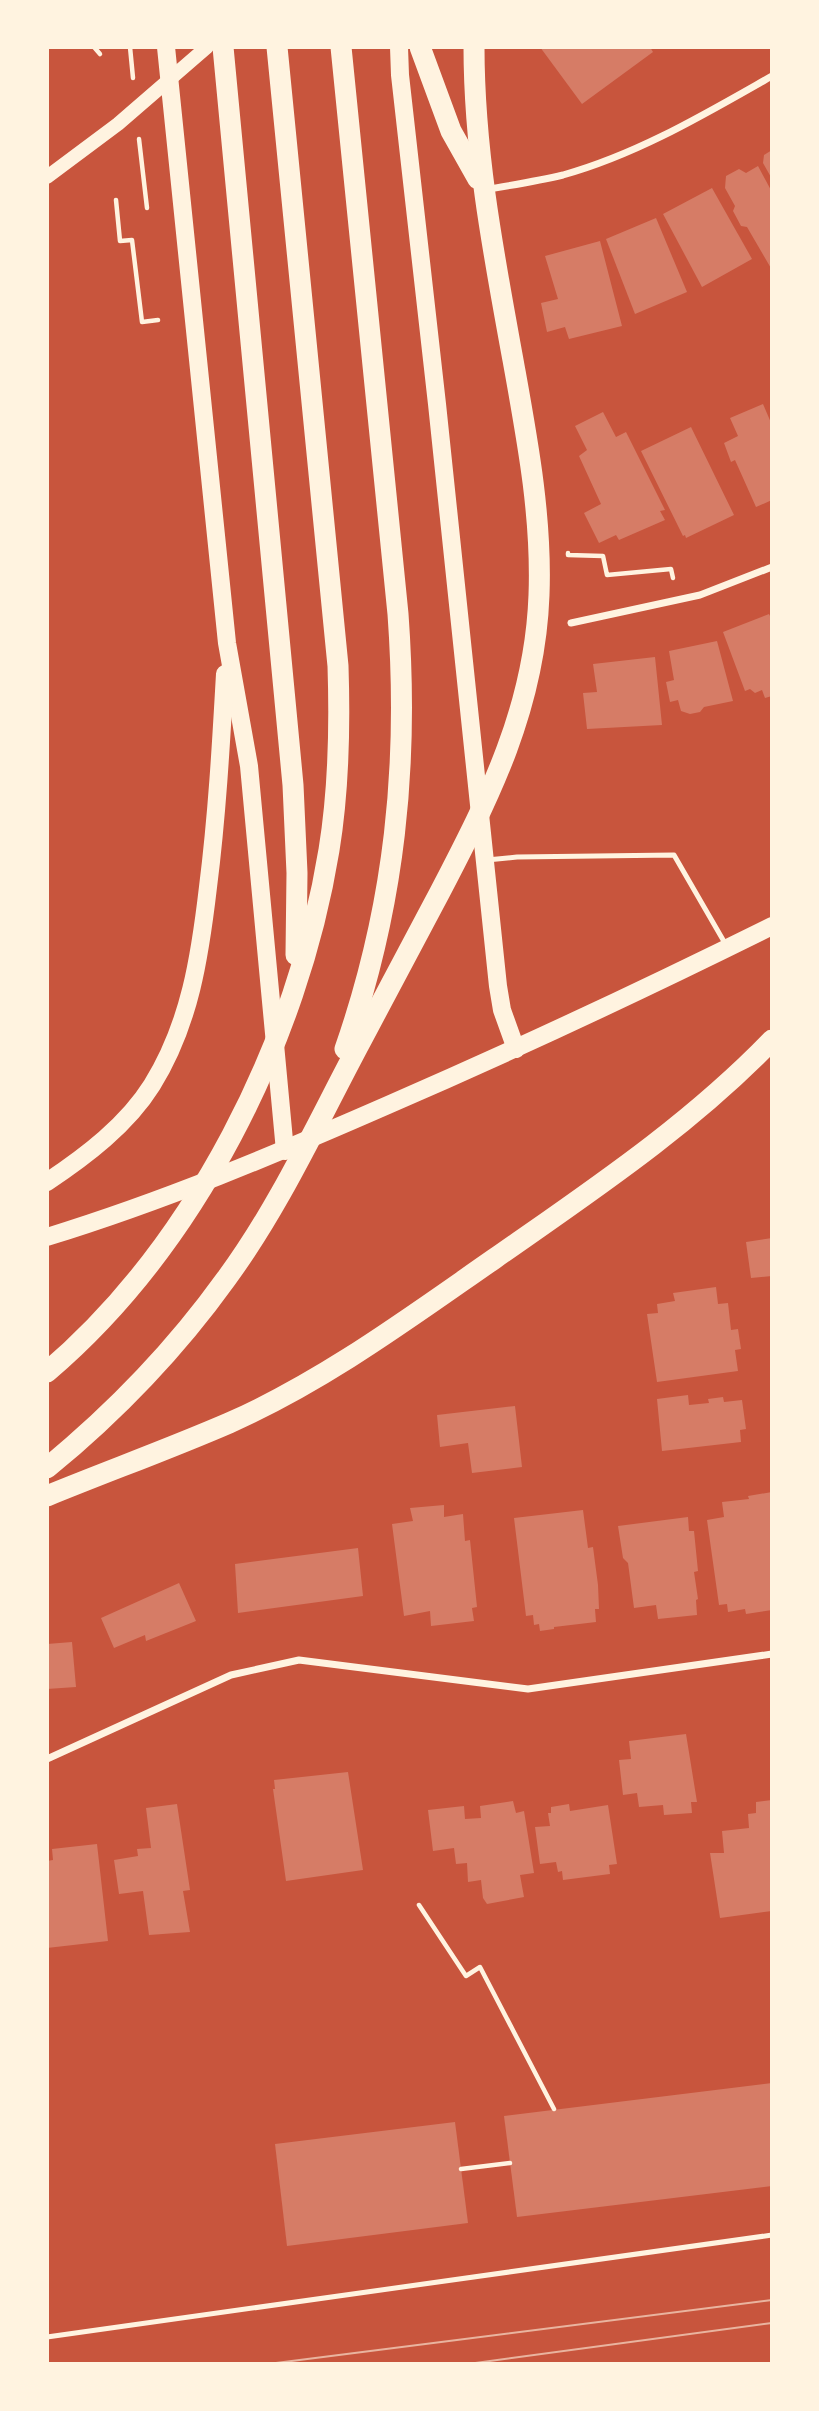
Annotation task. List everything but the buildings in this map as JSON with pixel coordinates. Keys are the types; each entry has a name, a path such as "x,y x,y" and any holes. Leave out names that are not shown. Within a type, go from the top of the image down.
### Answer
{"highway":[{"path":"223,47 293,785 298,912 292,995"},
{"path":"47,1372 80,1342 122,1296 166,1240 219,1157 252,1096 278,1036 309,942 329,850 338,755 339,699 334,617 277,47"},
{"path":"324,1111 354,1021 389,879 397,822 403,724 398,614 341,47"},
{"path":"419,47 451,131 484,190"},
{"path":"47,1468 127,1397 203,1310 244,1253 324,1111 486,803 513,736 532,658 539,596 534,483 484,190 477,139 474,47"},
{"path":"47,1496 230,1423 342,1362 641,1156 697,1111 772,1040"}],"main road":[{"path":"166,47 227,643 248,766 285,1151"},
{"path":"47,177 118,124 207,47"},
{"path":"399,47 498,986 502,1010 516,1049"},
{"path":"47,1182 82,1157 127,1117 151,1087 171,1051 185,1015 195,976 212,851 227,643"},
{"path":"47,1237 122,1214 285,1151 516,1049 772,926"}],"street":[{"path":"484,190 530,182 597,164 676,130 772,76"},
{"path":"571,623 700,595 772,567"},
{"path":"47,1759 231,1675 299,1660 528,1689 772,1654"}],"lane":[{"path":"485,860 517,857 674,855 728,948"},
{"path":"47,2337 772,2235"}],"path":[{"path":"94,47 100,54"},
{"path":"116,200 120,241 132,240 142,322 158,320"},
{"path":"568,555 603,556 607,575 671,569"},
{"path":"419,1905 466,1976 480,1967 554,2109"},
{"path":"461,2169 510,2163"}],"tram line":[{"path":"268,2364 772,2300"},
{"path":"468,2364 772,2323"}]}
